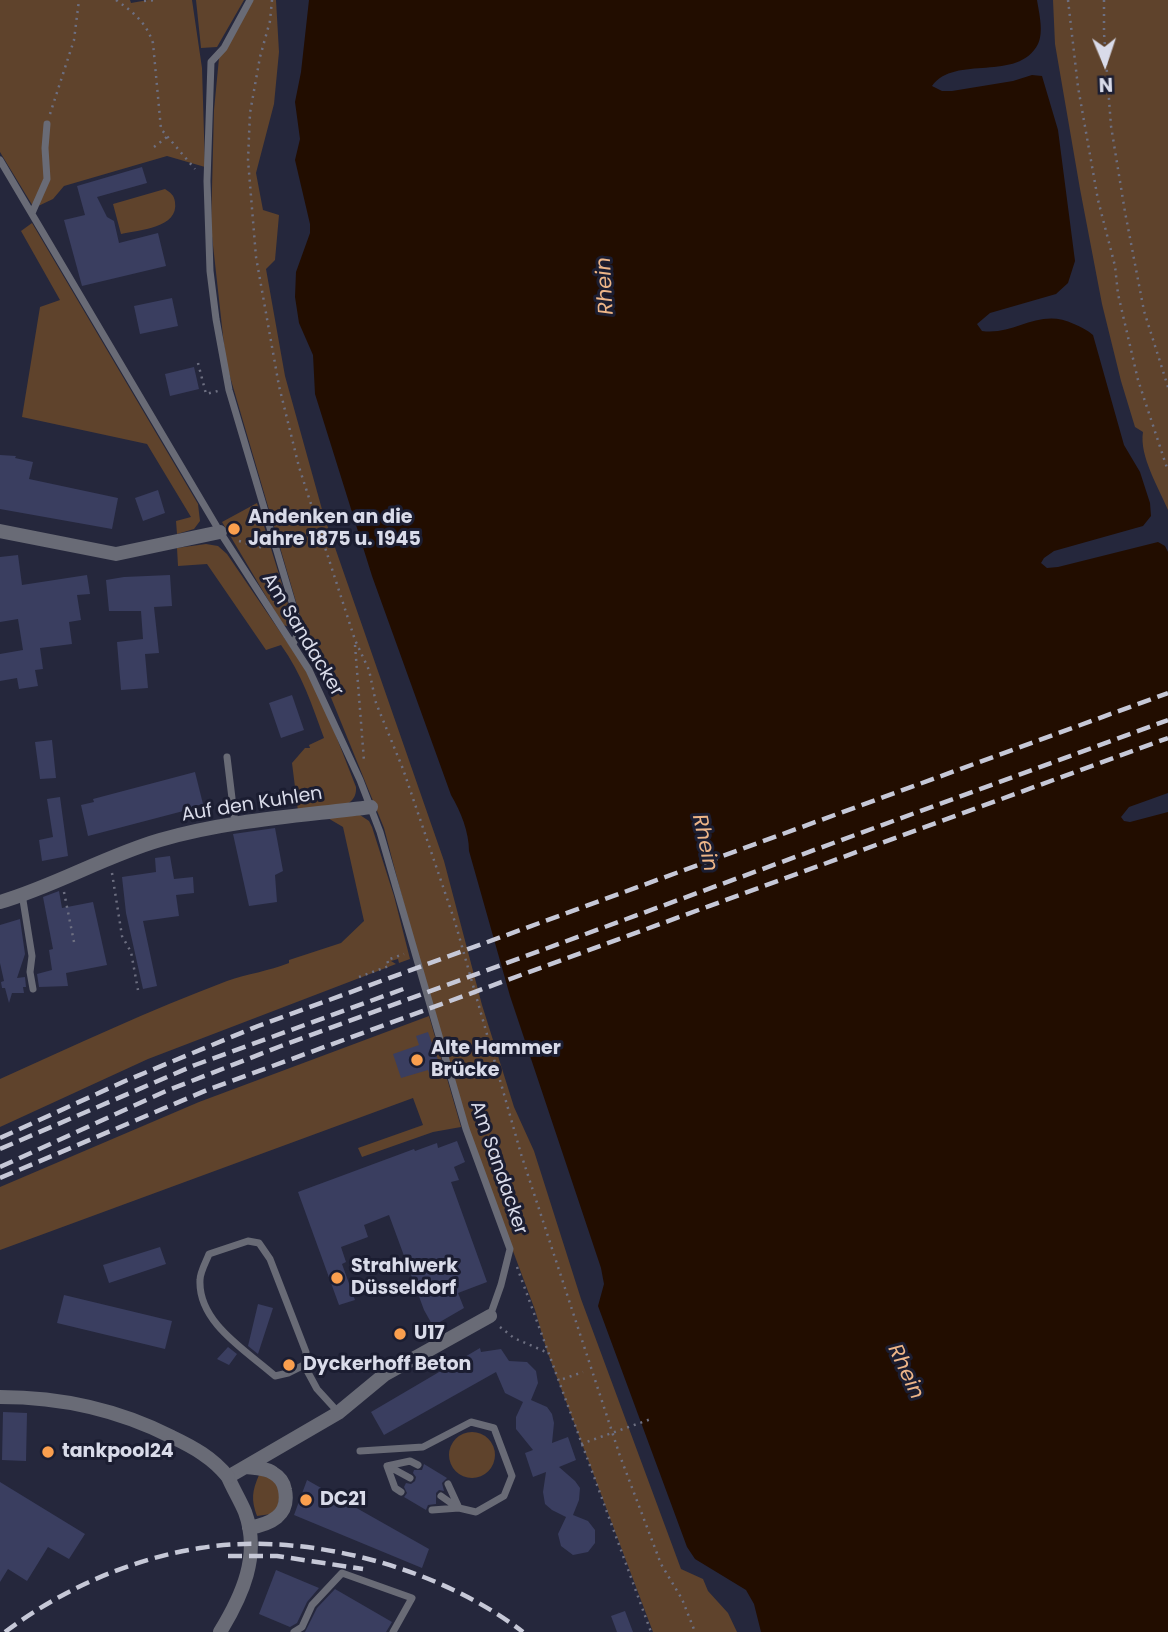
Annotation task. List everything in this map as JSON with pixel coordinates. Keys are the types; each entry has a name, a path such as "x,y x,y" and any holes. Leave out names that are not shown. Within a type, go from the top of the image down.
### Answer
{"street":[{"path":"0,531 116,554 223,537"},
{"name":"Auf den Kuhlen","path":"0,902 156,841 235,823 371,807"},
{"path":"228,1477 338,1413 384,1375 490,1316"},
{"path":"0,1397 77,1402 124,1415 191,1447 220,1467 228,1477 245,1513 249,1528 250,1555 247,1578 226,1630"},
{"path":"246,1467 266,1470 279,1477 284,1484 287,1501 281,1515 274,1521 249,1528"}],"lane":[{"path":"250,0 224,48 211,62 207,181 210,271 229,390 300,629 293,644"},
{"path":"32,213 47,179 44,148 47,124"},
{"name":"Am Sandacker","path":"0,160 223,537 321,692 371,807 466,1129 510,1249"},
{"path":"228,757 235,823"},
{"path":"22,894 32,956 30,972 33,989"},
{"path":"304,1365 275,1376 219,1327 204,1304 200,1279 209,1254 248,1241 259,1243 270,1259 306,1352 304,1365 317,1389 338,1413"},
{"path":"490,1316 510,1249"},
{"path":"360,1451 423,1447 471,1422 494,1428 512,1476 504,1496 476,1512 459,1508 432,1510"},
{"path":"387,1466 410,1461 418,1465"},
{"path":"387,1466 410,1478"},
{"path":"387,1466 395,1488 401,1492"},
{"path":"449,1484 459,1508"},
{"path":"441,1496 459,1508"},
{"path":"294,1632 302,1627 312,1605 342,1573 412,1598 393,1632"}],"path":[{"path":"47,124 74,40 79,0"},
{"path":"116,0 135,13 150,32 160,123 167,137 207,181"},
{"path":"145,1 158,0"},
{"path":"272,0 250,113 248,160 256,257 279,386 299,467 355,640 369,670 376,703 403,769 455,922 521,1154 620,1456 661,1564 682,1599 695,1632"},
{"path":"1068,0 1078,87 1098,200 1115,266 1118,294 1138,380 1168,471"},
{"path":"1104,0 1111,127 1121,188 1144,311 1168,387"},
{"path":"154,148 167,137"},
{"path":"198,363 206,394 229,390"},
{"path":"223,537 277,552"},
{"path":"355,640 364,741 365,774 360,780"},
{"path":"110,859 122,936 131,952 138,990"},
{"path":"61,879 74,942"},
{"path":"359,977 389,966 387,960 414,950"},
{"path":"510,1249 651,1632"},
{"path":"490,1316 514,1338 546,1352"},
{"path":"563,1379 583,1372"},
{"path":"581,1444 651,1419"}],"shaded area":[{"path":"0,0 130,0 131,3 148,0 192,0 202,68 205,167 167,156 64,186 53,199 34,208 0,152"},
{"path":"196,0 244,0 217,47 201,48"},
{"path":"252,0 276,0 279,52 274,104 256,173 263,210 279,215 275,260 266,269 285,376 323,513 444,861 482,1005 514,1107 534,1151 581,1299 681,1569 703,1579 708,1591 728,1613 737,1632 653,1632 547,1351 535,1310 467,1128 384,828 306,636 226,363 211,227 214,110 219,58"},
{"path":"1053,0 1168,0 1168,510 1147,461 1143,432 1135,427 1102,304 1055,44"},
{"path":"165,189 175,200 175,211 171,217 156,226 121,234 113,204"},
{"path":"32,223 198,504 200,521 194,529 177,534 176,521 191,517 147,444 22,417 40,307 60,300 21,231"},
{"path":"257,503 293,620 291,627 283,625 222,522"},
{"path":"206,544 218,546 227,554 320,695 356,787 355,796 343,806 298,811 292,763 305,748 310,748 309,745 324,738 301,678 281,645 266,650 207,564 178,566 177,548"},
{"path":"360,815 369,821 372,827 410,959 399,963 398,959 391,961 396,964 148,1059 0,1127 0,1079 198,992 281,966 289,963 289,960 341,943 364,921 343,827 326,817"},
{"path":"429,1016 461,1127 433,1132 362,1157 358,1148 423,1125 413,1098 0,1250 0,1187 199,1102"},
{"path":"472,1432 488,1439 495,1455 488,1471 472,1478 456,1471 449,1455 456,1439"},
{"path":"259,1475 274,1479 280,1490 278,1508 271,1514 257,1516 253,1496"}],"water":[{"name":"Rhein","path":"309,0 1037,0 1041,34 1038,44 1029,56 1002,66 955,71 932,86 942,91 952,91 1013,81 1032,75 1042,76 1058,130 1075,261 1068,283 1056,294 990,313 977,324 982,331 994,331 1038,320 1061,320 1079,326 1093,335 1124,445 1140,472 1150,503 1151,516 1143,526 1054,551 1041,563 1047,568 1058,567 1158,542 1165,546 1168,552 1168,793 1129,807 1121,817 1130,822 1168,812 1168,1632 761,1632 754,1604 746,1590 695,1559 687,1547 598,1306 604,1284 601,1268 510,996 469,851 464,822 451,795 372,576 315,394 313,355 299,323 295,297 296,272 310,233 295,160 300,139 295,102"}],"building":[{"path":"142,167 147,183 97,197 107,217 114,221 119,243 158,233 166,266 82,286 64,220 85,215 77,186"},
{"path":"172,298 178,326 140,334 134,306"},
{"path":"194,367 199,389 170,396 165,374"},
{"path":"0,455 16,456 15,458 33,462 29,479 118,498 112,529 0,509"},
{"path":"158,490 165,513 143,521 135,498"},
{"path":"18,555 22,585 87,575 90,594 77,595 81,620 69,622 72,644 40,648 43,669 35,670 38,686 19,689 17,678 0,681 0,654 23,650 18,619 0,622 0,557"},
{"path":"170,575 172,606 154,607 159,653 145,654 148,688 121,690 117,642 143,639 141,611 109,611 106,580"},
{"path":"292,695 304,730 281,738 269,703"},
{"path":"52,740 56,778 40,779 35,742"},
{"path":"195,772 203,804 88,836 81,805 94,802 93,799"},
{"path":"60,797 68,856 42,861 39,840 53,837 47,799"},
{"path":"275,828 283,871 275,875 277,902 249,906 233,834"},
{"path":"170,856 174,879 193,877 194,893 176,895 179,916 143,921 157,986 143,989 126,913 122,877 156,872 155,858"},
{"path":"59,891 62,908 93,902 107,965 66,973 68,986 39,987 37,974 52,970 49,950 53,949 43,897"},
{"path":"20,919 25,954 17,978 25,977 26,987 23,987 24,993 12,993 9,1003 1,982 4,981 0,963 0,925"},
{"name":"Alte Hammer Brücke","path":"428,1032 443,1074 431,1079 428,1070 401,1078 393,1054 419,1045 416,1036"},
{"path":"457,1141 465,1162 454,1167 459,1180 451,1182 487,1282 458,1293 464,1308 433,1326 424,1310 389,1215 364,1225 368,1237 341,1247 346,1262 342,1264 355,1300 339,1305 298,1192 414,1149 415,1151 437,1143 438,1148"},
{"path":"160,1247 166,1264 109,1283 103,1265"},
{"path":"64,1295 172,1321 165,1349 57,1323"},
{"path":"258,1304 273,1308 258,1354 248,1346"},
{"path":"228,1347 237,1354 229,1365 217,1359"},
{"path":"480,1348 481,1352 501,1349 509,1361 527,1362 536,1371 538,1383 531,1400 547,1407 552,1414 552,1443 568,1437 576,1460 559,1467 580,1488 573,1515 588,1521 595,1530 595,1543 588,1552 573,1555 561,1546 558,1534 566,1517 545,1504 543,1492 546,1472 533,1477 525,1453 533,1450 516,1429 516,1417 523,1402 505,1393 496,1372 384,1435 371,1412"},
{"path":"3,1412 27,1413 26,1461 2,1460"},
{"path":"424,1464 447,1478 442,1483 444,1491 439,1490 436,1493 436,1504 428,1505 426,1510 404,1497 407,1493 404,1487 406,1483 415,1481 414,1470 422,1470"},
{"path":"307,1480 429,1549 422,1568 294,1515"},
{"path":"0,1482 85,1534 69,1559 48,1547 27,1581 8,1569 0,1582"},
{"path":"276,1570 319,1588 307,1602 297,1623 290,1627 259,1614"},
{"path":"335,1589 392,1622 386,1632 305,1632 317,1608"},
{"path":"625,1611 633,1632 617,1632 611,1616"}],"railway":[{"path":"0,1138 125,1081 258,1026 1168,693"},
{"path":"0,1167 166,1091 281,1046 1168,720"},
{"path":"0,1178 207,1090 1168,738"},
{"path":"0,1149 195,1065 406,988"},
{"path":"5,1632 49,1603 122,1568 174,1553 241,1544 326,1550 411,1572 452,1589 523,1632"},
{"path":"228,1556 277,1556 363,1569"}],"place":[{"name":"Andenken an die Jahre 1875 u. 1945","path":"234,529"},
{"name":"Alte Hammer Brücke","path":"417,1060"},
{"name":"Strahlwerk Düsseldorf","path":"337,1278"},
{"name":"U17","path":"400,1334"},
{"name":"Dyckerhoff Beton","path":"289,1365"},
{"name":"tankpool24","path":"48,1452"},
{"name":"DC21","path":"306,1500"}]}
